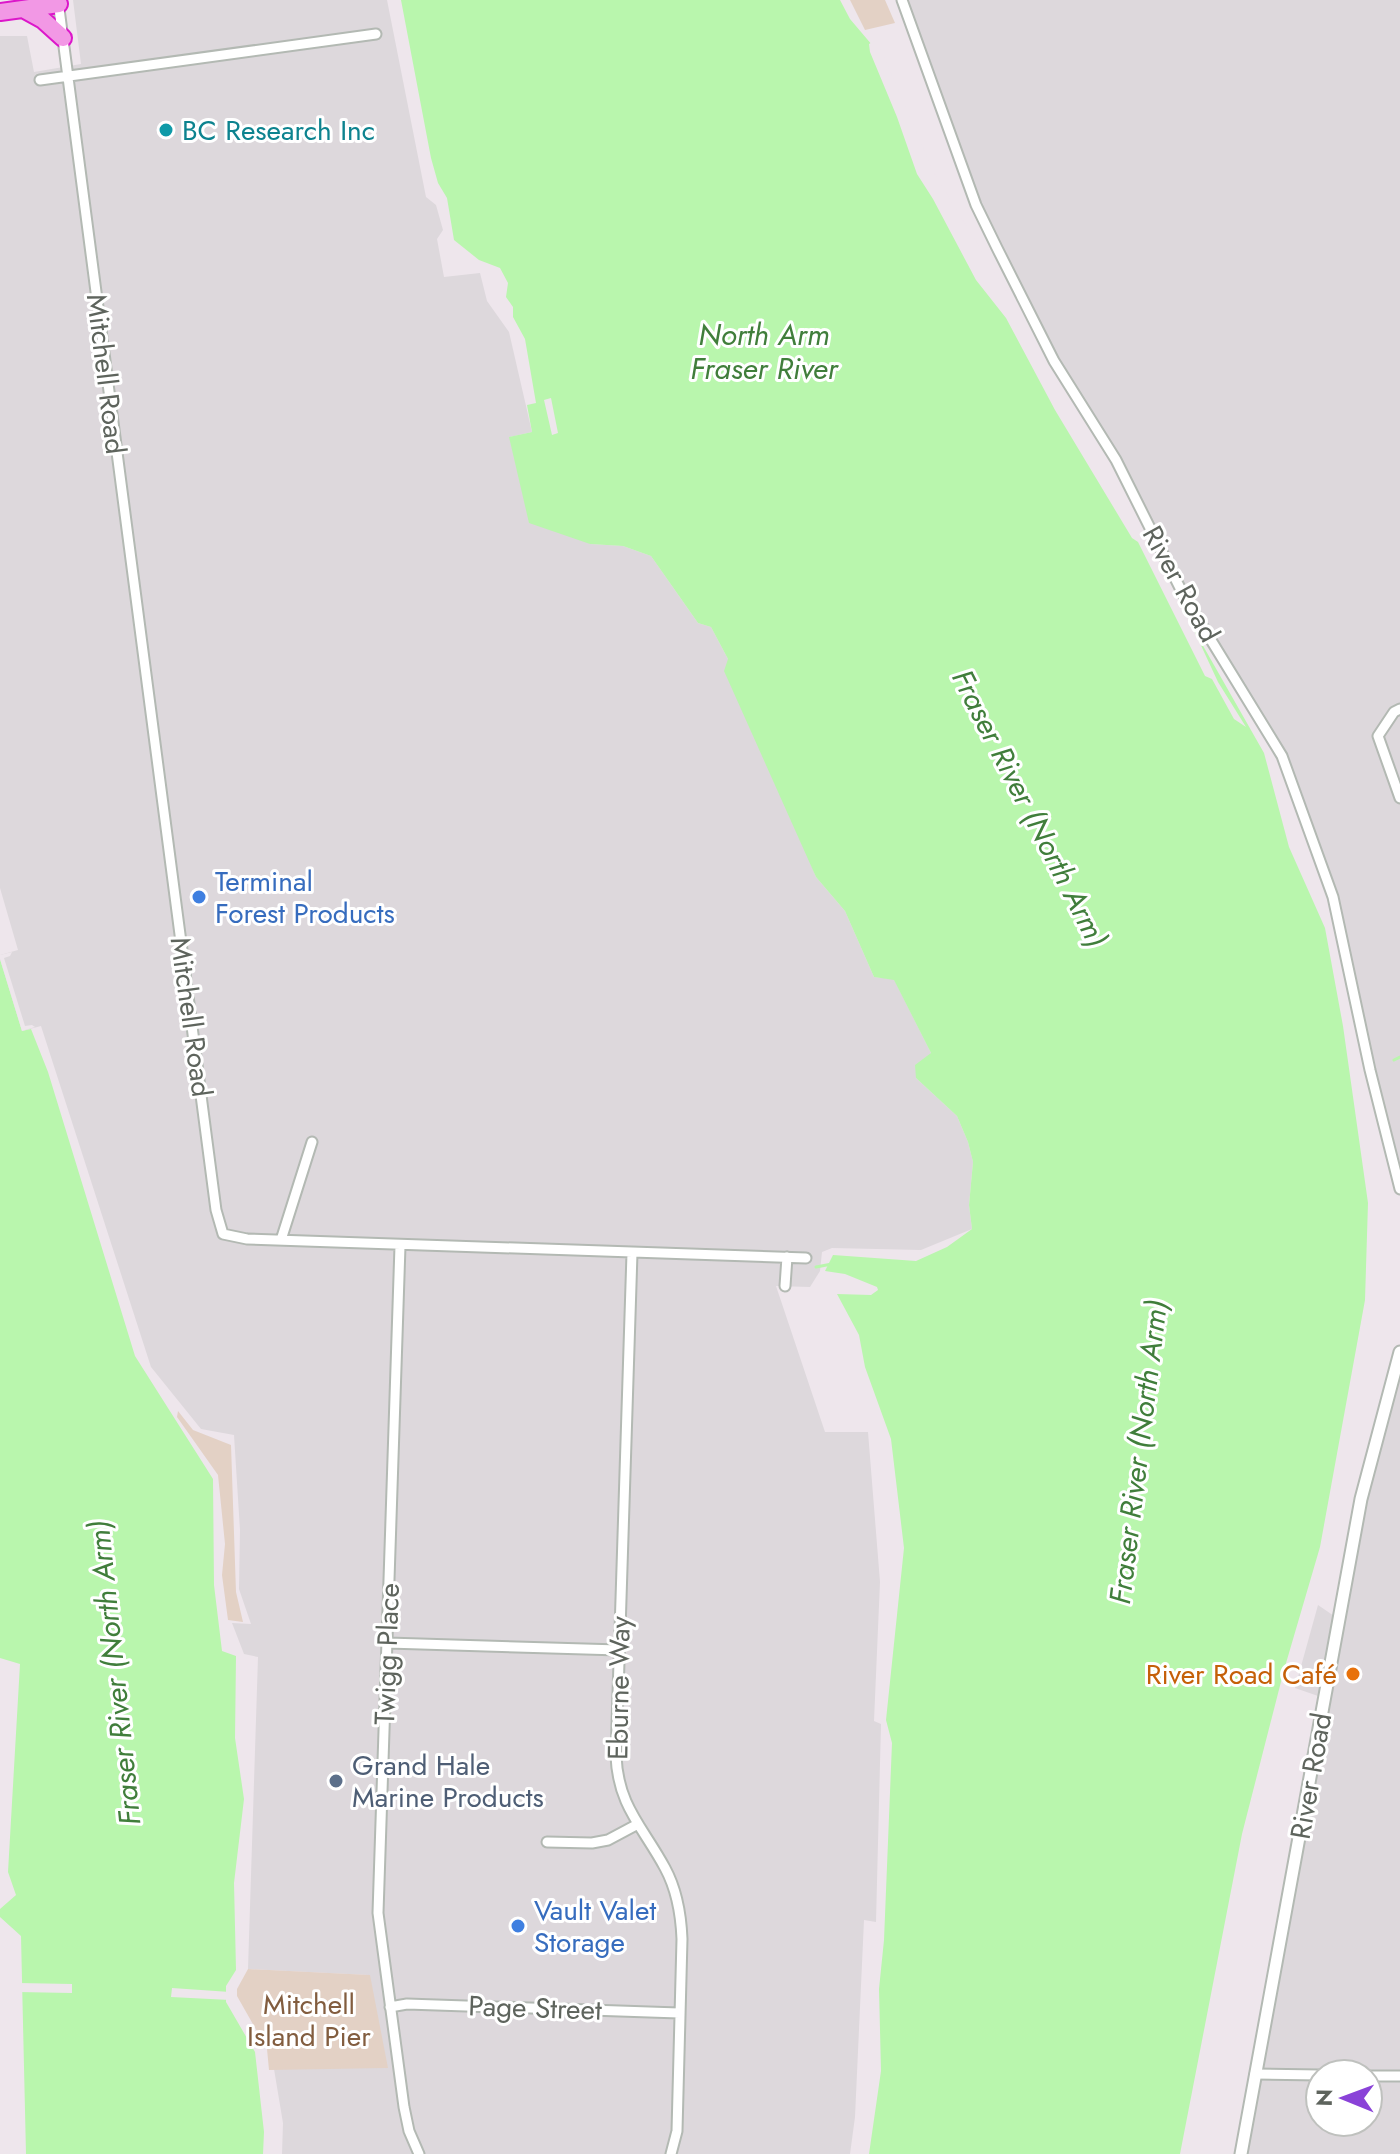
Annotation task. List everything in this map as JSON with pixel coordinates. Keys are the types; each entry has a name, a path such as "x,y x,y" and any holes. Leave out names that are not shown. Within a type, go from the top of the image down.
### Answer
{"highway":[{"path":"0,12 58,2"},
{"path":"23,9 43,20 63,38"}],"street":[{"name":"River Road","path":"902,0 976,205 997,248 1054,361 1116,460 1184,596 1282,756 1333,897 1370,1070 1400,1189"},
{"name":"Mitchell Road","path":"58,2 217,1217 223,1234 247,1239 400,1246 529,1247 806,1258"},
{"path":"40,80 376,34"},
{"path":"1400,709 1394,712 1378,736 1400,798"},
{"path":"281,1240 312,1142"},
{"name":"Twigg Place","path":"400,1246 378,1913 404,2107 409,2131 419,2154"},
{"name":"Eburne Way","path":"632,1253 619,1650 618,1780 638,1824 666,1869 680,1912 677,2131 671,2154"},
{"path":"785,1286 787,1257"},
{"name":"River Road","path":"1241,2154 1361,1499 1400,1352"},
{"path":"388,1643 619,1650"},
{"path":"547,1842 600,1841 638,1824"},
{"name":"Page Street","path":"390,2007 407,2004 679,2013"},
{"path":"1255,2074 1304,2075"}],"shaded area":[{"path":"73,0 387,0 426,197 436,205 443,230 437,239 444,277 480,273 487,301 509,332 532,432 510,437 590,544 623,546 651,556 698,623 711,627 728,659 816,877 845,911 874,977 894,979 931,1053 916,1078 957,1116 968,1142 973,1162 969,1205 972,1229 921,1250 832,1248 822,1252 820,1271 810,1287 776,1286 825,1432 868,1432 880,1582 874,1721 881,1724 876,1922 864,1920 855,2117 850,2154 282,2154 283,2123 274,2069 369,1975 248,1969 258,1657 244,1654 232,1623 251,1624 239,1589 240,1530 234,1435 201,1429 151,1367 41,1026 22,1031 0,959 0,955 18,950 0,888 0,36 27,36 34,72 81,64"},
{"path":"902,0 1400,0 1400,1189 1333,897 1282,756 1184,596 1116,460 1078,400 997,248"},
{"path":"1400,1352 1400,2154 1241,2154 1361,1499"},
{"path":"1318,1605 1337,1618 1321,1697 1295,1688"}],"green space":[{"path":"850,0 885,0 895,23 865,30"},
{"path":"178,1411 193,1430 231,1445 236,1592 243,1622 228,1620 222,1575 225,1544 218,1475 177,1417"},
{"name":"Mitchell Island Pier","path":"248,1969 370,1975 388,2068 269,2070 267,2049 237,1996 237,1989"}],"water":[{"name":"North Arm Fraser River","path":"401,0 840,0 850,19 878,52 931,175 1264,753 1289,847 1325,928 1343,1026 1368,1203 1365,1300 1320,1547 1284,1670 1242,1834 1180,2154 869,2154 881,2071 879,1989 884,1940 892,1743 886,1720 904,1548 891,1439 865,1367 859,1335 837,1294 871,1295 878,1290 845,1274 825,1271 833,1255 916,1261 947,1247 972,1229 969,1205 973,1162 957,1116 916,1078 915,1065 931,1053 894,980 874,977 845,911 816,877 724,671 728,659 711,627 698,623 651,556 623,546 590,544 529,523 509,437 532,432 527,405 536,403 525,339 513,317 513,307 506,297 508,283 500,268 479,260 454,240 447,198 438,183 431,158"},
{"name":"Fraser River (North Arm)","path":"0,959 22,1031 31,1029 48,1072 135,1356 213,1479 214,1585 222,1651 236,1656 235,1738 244,1799 234,1883 236,1970 226,1986 226,2002 255,2052 264,2132 263,2154 26,2154 21,1936 0,1917 0,1909 16,1895 8,1872 20,1664 0,1658"}],"pier":[{"path":"874,41 881,50 934,173 1024,320 1053,377 1172,583 1218,682 1246,727 1234,719 1212,679 1205,676 1138,542 1132,538 1055,410 1006,318 976,280 917,174 870,52 869,44"},
{"path":"551,398 558,433 552,435 544,400"},
{"path":"12,952 4,958 25,1026 35,1027 22,1031 0,959 0,955"},
{"path":"18,1983 72,1984 72,1993 18,1992"},
{"name":"Mitchell Island Pier","path":"172,1988 230,1992 230,2000 171,1997"}],"waterway":[{"path":"1394,1060 1400,1057"},
{"path":"816,1267 832,1264"}],"place":[{"name":"BC Research Inc","path":"166,130"},
{"name":"Terminal Forest Products","path":"199,897"},
{"name":"River Road Café","path":"1353,1674"},
{"name":"Grand Hale Marine Products","path":"336,1781"},
{"name":"Vault Valet Storage","path":"518,1926"}]}
